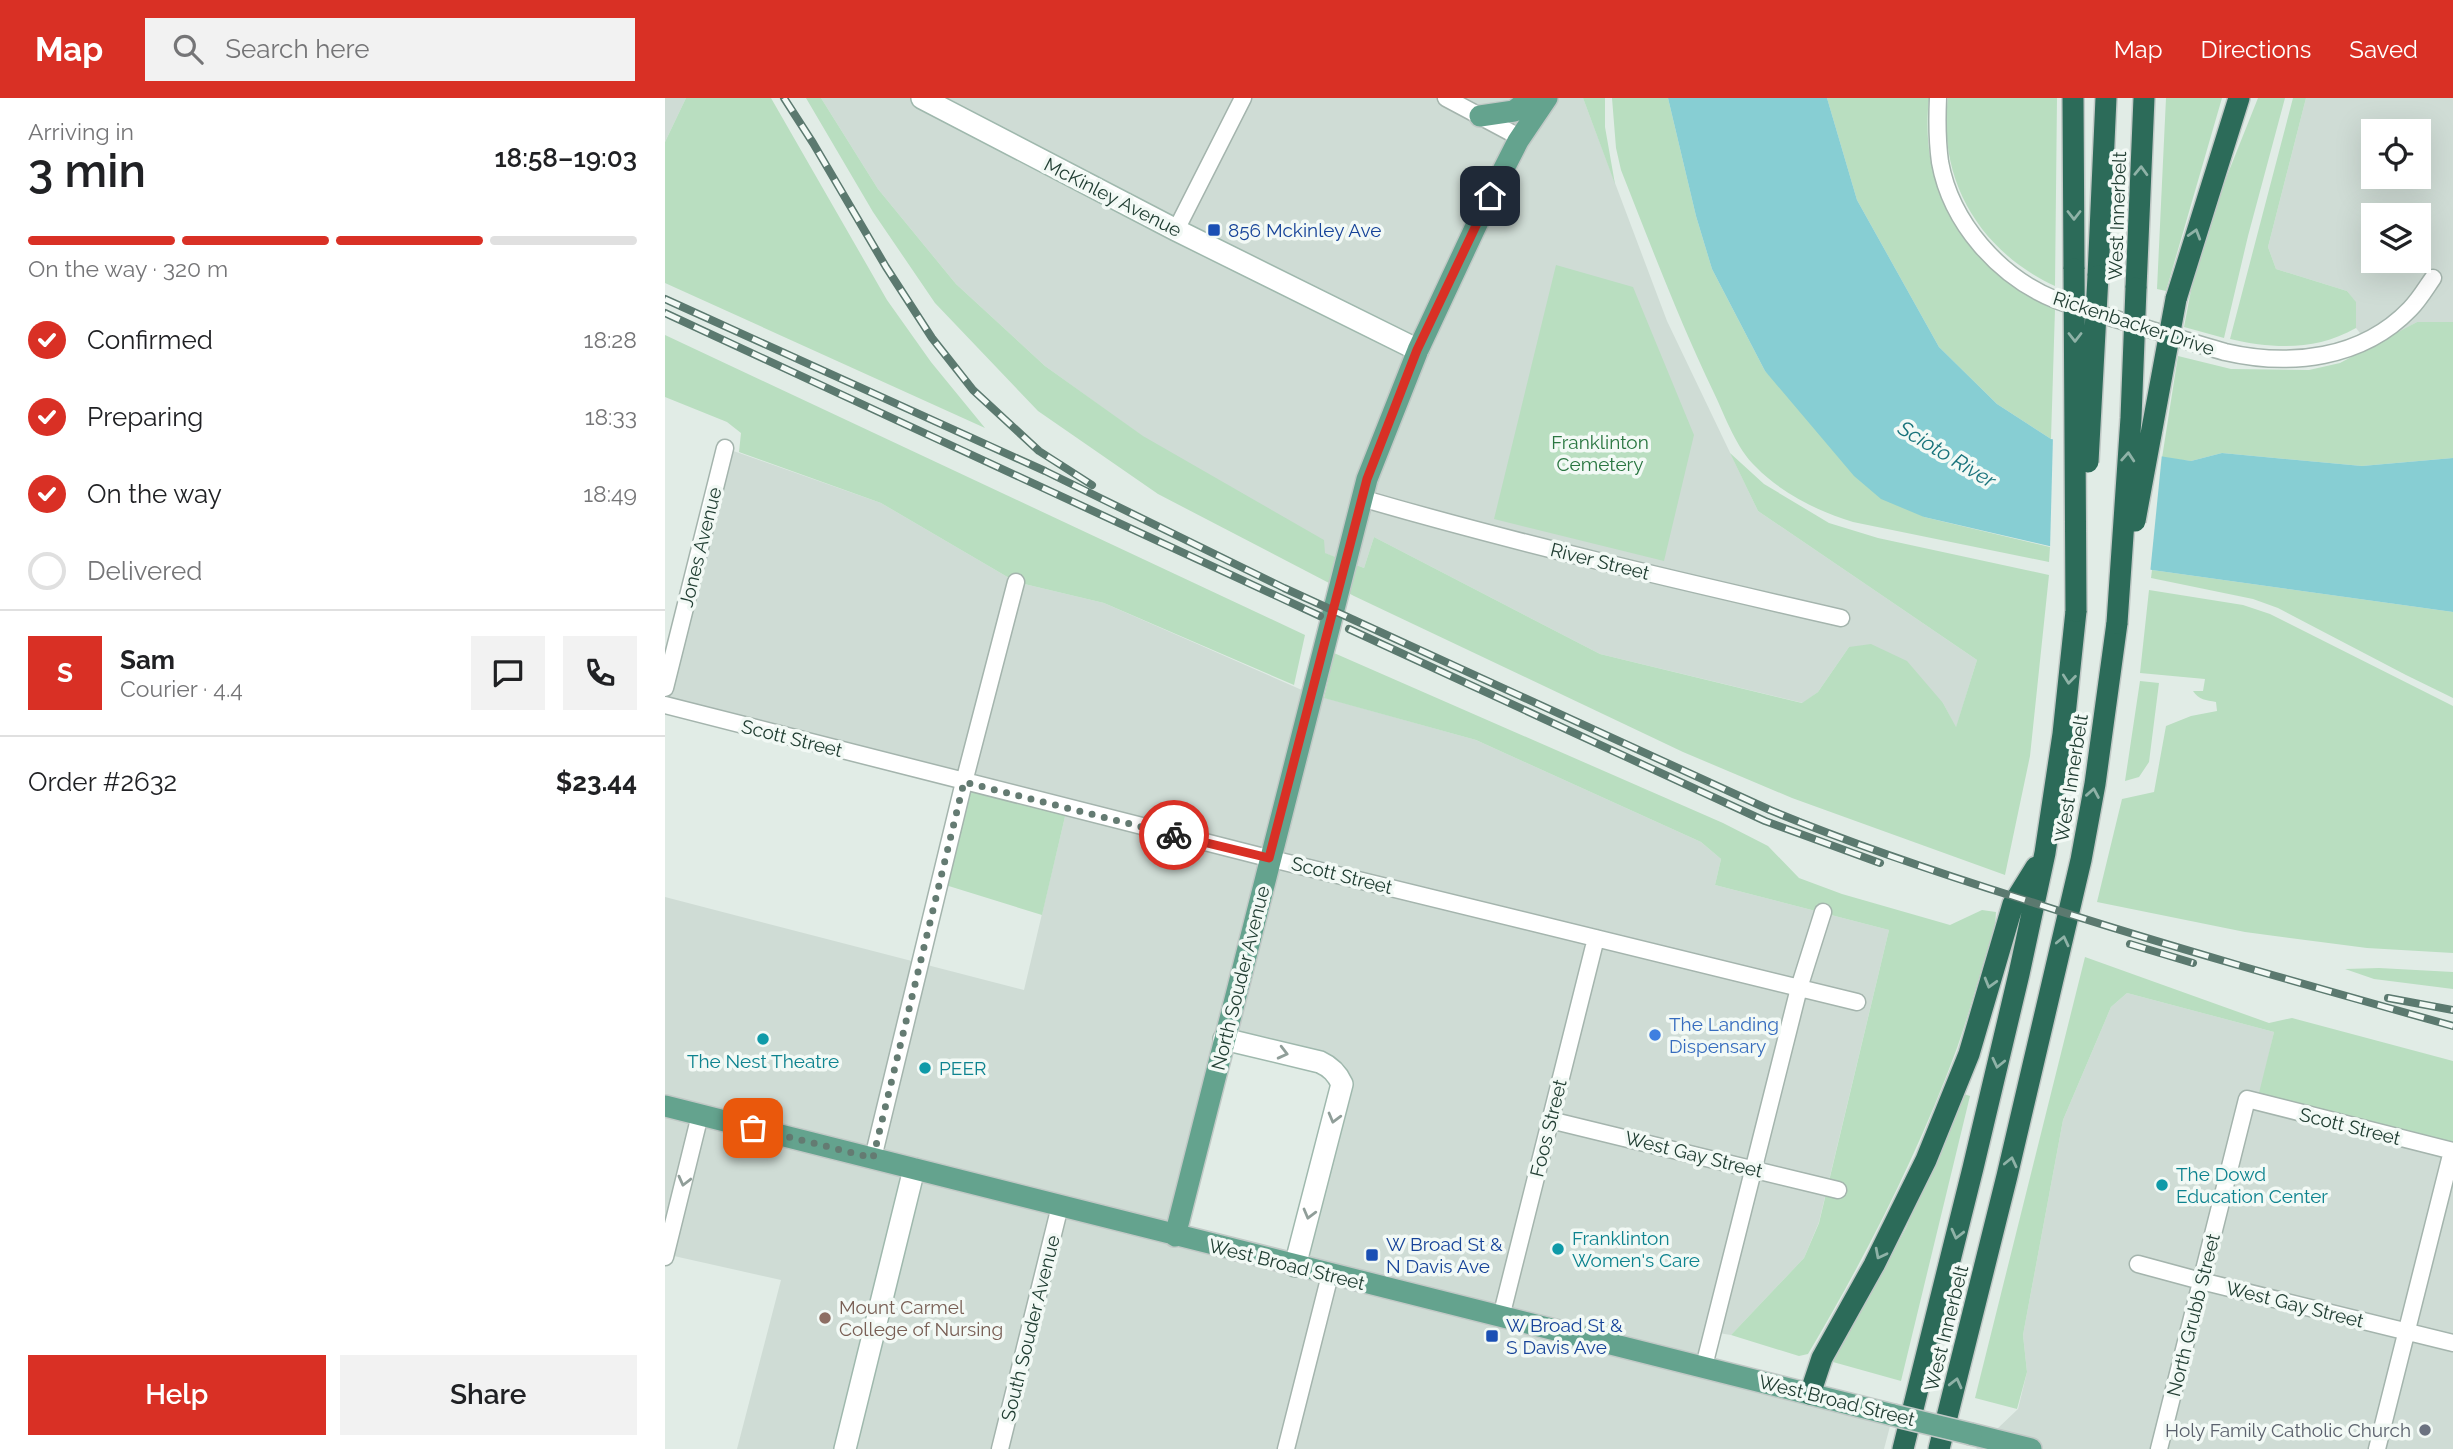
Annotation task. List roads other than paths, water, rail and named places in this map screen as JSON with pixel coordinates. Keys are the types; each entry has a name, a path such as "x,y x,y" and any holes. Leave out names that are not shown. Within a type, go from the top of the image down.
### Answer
{"highway":[{"path":"2073,98 2076,611"},
{"name":"West Innerbelt","path":"1903,1449 2019,974 2045,853 2063,734 2076,611 2091,416 2106,98"},
{"name":"West Innerbelt","path":"1939,1449 2014,1150 2081,860 2095,784 2117,622 2131,418 2144,98"},
{"path":"2117,622 2176,299 2239,98"},
{"path":"1810,1394 1822,1358 1874,1265 1926,1160 1969,1054 2013,904 2045,853"}],"main road":[{"path":"1480,116 1514,111 1530,98"},
{"name":"North Souder Avenue","path":"1175,1236 1361,498 1417,350 1490,196 1521,138 1547,98"},
{"name":"West Broad Street","path":"665,1106 2031,1449"}],"street":[{"name":"McKinley Avenue","path":"922,98 1176,230 1417,350"},
{"path":"1176,230 1243,98"},
{"path":"1446,98 1521,138"},
{"name":"Rickenbacker Drive","path":"1938,98 1937,129 1941,165 1951,198 1966,226 1987,254 2015,279 2055,299 2249,358 2307,359 2338,353 2388,327 2411,308 2433,278"},
{"name":"Jones Avenue","path":"665,688 725,448"},
{"name":"River Street","path":"1361,498 1449,524 1841,618"},
{"path":"873,1158 964,782 1016,582"},
{"name":"Scott Street","path":"665,705 1269,858 1857,1002"},
{"path":"1704,1366 1799,988 1823,912"},
{"name":"Foos Street","path":"1501,1317 1596,938"},
{"path":"1224,1039 1320,1062 1330,1067 1342,1084 1295,1266"},
{"name":"Scott Street","path":"2248,1099 2452,1151"},
{"name":"North Grubb Street","path":"2159,1449 2248,1099"},
{"path":"665,1257 700,1115"},
{"name":"West Gay Street","path":"1550,1120 1838,1190"},
{"path":"2377,1449 2452,1151"},
{"path":"845,1449 914,1169"},
{"name":"South Souder Avenue","path":"999,1449 1061,1206"},
{"name":"West Gay Street","path":"2138,1264 2453,1343"},
{"path":"1286,1449 1330,1275"}],"water":[{"name":"Scioto River","path":"1668,98 1827,98 1857,200 1939,347 1997,404 2051,439 2191,461 2222,453 2362,466 2453,458 2453,612 2152,570 1924,517 1881,499 1854,476 1765,371 1712,269 1696,216"}],"railway":[{"path":"784,98 886,267 932,338 973,390 1039,451 1092,485"},
{"path":"665,299 1045,471 1284,588 1770,810 1897,858 2078,917 2453,1026"},
{"path":"665,313 1320,616"},
{"path":"1349,629 1765,821 1880,863"},
{"path":"2130,944 2193,963"},
{"path":"2388,998 2453,1010"}],"place":[{"name":"856 Mckinley Ave","path":"1214,230"},
{"name":"The Landing Dispensary","path":"1655,1035"},
{"name":"The Nest Theatre","path":"763,1039"},
{"name":"PEER","path":"925,1068"},
{"name":"The Dowd Education Center","path":"2162,1185"},
{"name":"Franklinton Women's Care","path":"1558,1249"},
{"name":"W Broad St & N Davis Ave","path":"1372,1255"},
{"name":"Mount Carmel College of Nursing","path":"825,1318"},
{"name":"W Broad St & S Davis Ave","path":"1492,1336"},
{"name":"Holy Family Catholic Church","path":"2425,1430"}],"park label":[{"name":"Franklinton Cemetery","path":"1600,453"}]}
